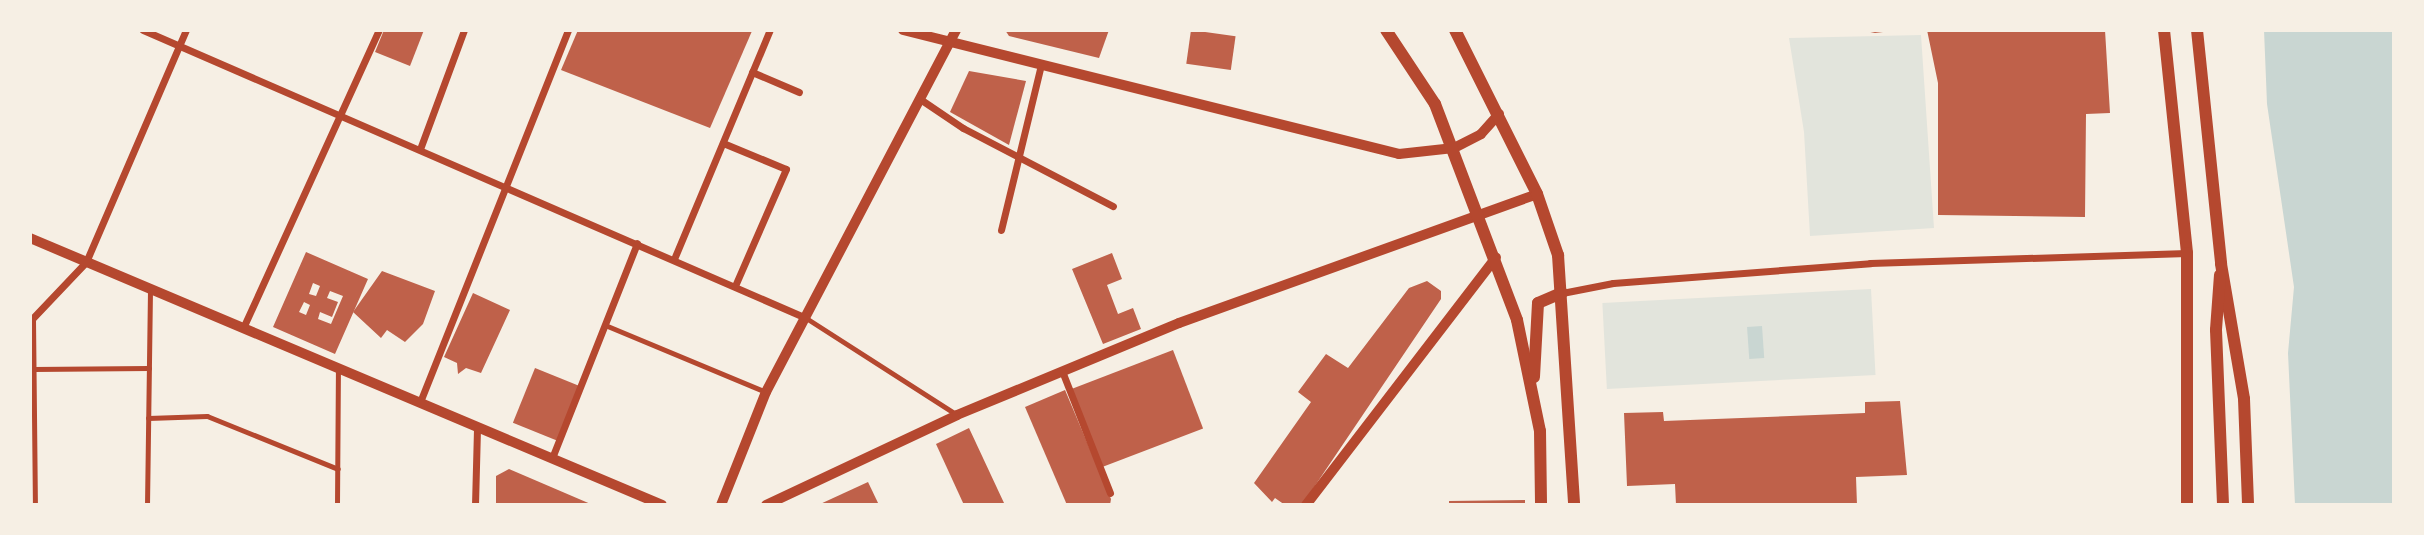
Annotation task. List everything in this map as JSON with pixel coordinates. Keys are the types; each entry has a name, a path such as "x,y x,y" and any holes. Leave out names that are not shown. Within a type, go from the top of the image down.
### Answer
{"main road":[{"path":"1386,30 1434,104 1496,257 1533,384 1540,431 1541,505"},
{"path":"1455,30 1537,194 1558,255 1574,505"},
{"path":"2164,30 2187,253 2187,505"},
{"path":"2197,30 2221,264 2244,399 2248,505"},
{"path":"30,237 662,505"},
{"path":"2221,264 2216,330 2223,505"},
{"path":"1533,384 1538,303 1562,293"}],"street":[{"path":"143,30 806,318 957,415"},
{"path":"35,505 31,320 86,262 186,30"},
{"path":"243,328 379,30"},
{"path":"420,149 464,30"},
{"path":"420,402 568,30"},
{"path":"674,259 770,30"},
{"path":"903,30 1363,148 1422,155 1454,148 1481,134 1499,114"},
{"path":"721,505 766,392 956,30"},
{"path":"1001,230 1041,65"},
{"path":"752,72 799,92"},
{"path":"920,99 1018,159 1113,206"},
{"path":"723,143 786,169 735,286"},
{"path":"766,505 957,415 1270,286 1537,194"},
{"path":"552,458 637,243"},
{"path":"1562,293 1613,283 1870,263 2187,253"},
{"path":"1306,505 1496,257"},
{"path":"147,505 150,289"},
{"path":"605,325 766,392"},
{"path":"33,369 149,368"},
{"path":"337,505 338,368"},
{"path":"1062,371 1110,493"},
{"path":"148,418 207,416 338,469"},
{"path":"475,505 477,427"}],"shaded area":[{"path":"2264,30 2394,30 2394,505 2295,505 2288,353 2294,287 2267,104"},
{"path":"1921,35 1934,228 1810,236 1804,132 1789,38"},
{"path":"1871,289 1876,375 1607,389 1602,303"},
{"path":"1762,326 1764,358 1749,359 1747,327"}],"building":[{"path":"384,30 424,30 410,66 375,52"},
{"path":"578,30 752,31 710,128 561,70"},
{"path":"1005,30 1109,30 1099,58 1009,36"},
{"path":"1191,30 1236,36 1231,70 1186,64"},
{"path":"1861,30 1899,30 1875,33"},
{"path":"1927,30 2105,30 2110,113 2086,114 2085,217 1938,215 1938,83"},
{"path":"969,71 1026,81 1009,145 950,112"},
{"path":"306,252 368,279 335,354 273,327","holes":["313,283 320,286 316,296 309,294","330,291 343,296 331,324 318,319 320,312 332,317 338,302 327,298","304,302 310,305 306,315 299,312"]},
{"path":"1112,253 1122,279 1107,285 1118,314 1133,308 1141,329 1103,344 1072,269"},
{"path":"382,271 435,291 423,324 405,342 387,330 381,338 353,312"},
{"path":"1427,281 1441,291 1441,299 1302,505 1285,505 1275,498 1272,502 1254,483 1311,402 1298,392 1326,354 1348,368 1409,288"},
{"path":"473,293 510,310 481,373 466,368 458,374 457,363 444,357"},
{"path":"1173,350 1203,428 1102,467 1072,389"},
{"path":"535,368 580,386 557,441 513,423"},
{"path":"1065,390 1111,499 1110,505 1067,505 1025,407"},
{"path":"1900,401 1907,475 1856,477 1857,505 1676,505 1675,484 1627,486 1624,413 1663,412 1664,421 1865,413 1865,402"},
{"path":"969,428 1004,503 964,505 936,444"},
{"path":"509,469 593,505 496,505 496,476"},
{"path":"868,482 879,505 818,505"},
{"path":"1525,500 1525,505 1449,505 1449,501"}]}
